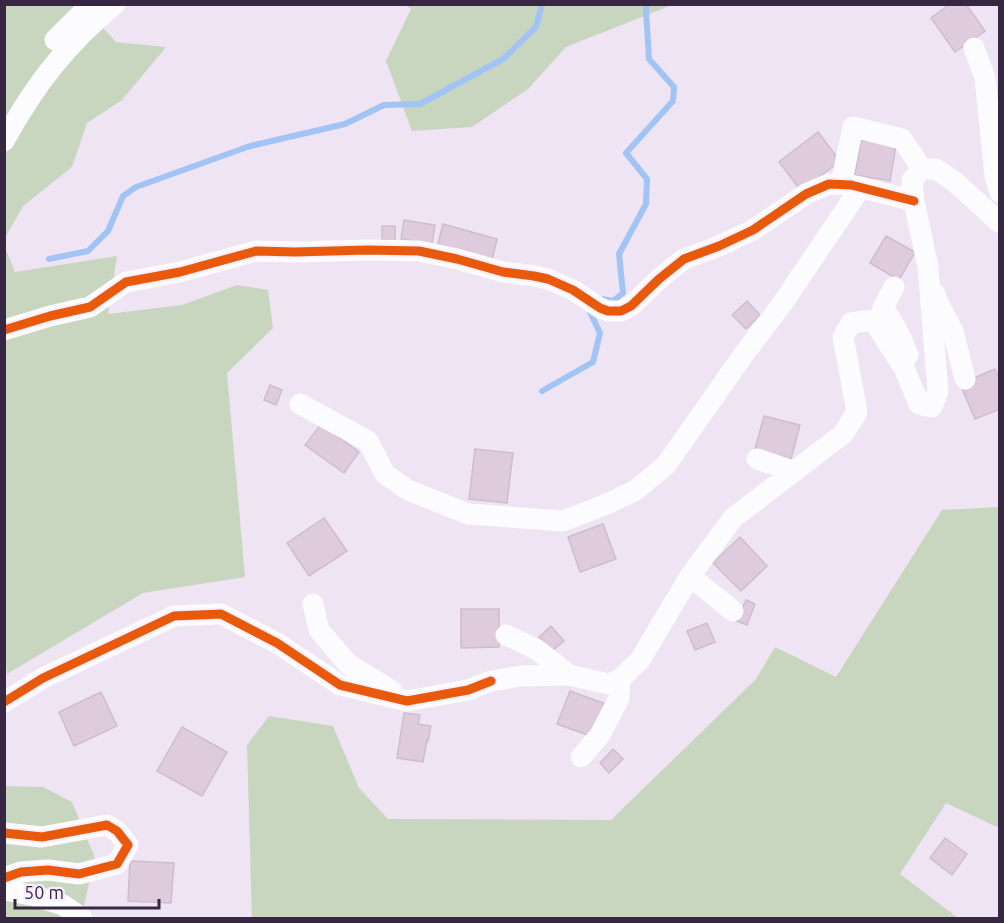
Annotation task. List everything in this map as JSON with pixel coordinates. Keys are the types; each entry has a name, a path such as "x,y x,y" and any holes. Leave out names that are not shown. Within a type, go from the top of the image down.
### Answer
{"street":[{"path":"4,115 22,82 57,38 91,4"},
{"path":"4,141 35,90 68,47 116,4"},
{"path":"975,48 985,78 995,176 999,192"},
{"path":"300,404 368,441 385,474 408,490 468,514 563,521 636,490 666,465 782,304 851,186 853,127 902,139 922,169"},
{"path":"965,379 952,331 938,303 928,267 914,201 912,180 922,169 936,169 955,182 999,223"},
{"path":"4,330 90,307 126,282 180,272 256,251 419,251 503,272 548,279 573,290 600,308 608,311 621,311 631,306 684,259 753,230 806,194 829,184 851,186 914,201"},
{"path":"4,702 43,678 174,616 221,614 277,643 340,685 408,701 468,690 491,681 521,676 569,675 609,684 620,679 640,660 690,576 733,518 843,434 857,412 843,336 851,324 873,320 904,368 919,404 932,407 938,391 928,267"},
{"path":"894,287 883,308 903,340 908,355 904,368"},
{"path":"757,459 794,471"},
{"path":"690,576 733,611"},
{"path":"313,604 320,630 348,664 408,701"},
{"path":"507,635 536,649 569,675"},
{"path":"581,757 600,735 619,698 620,679"},
{"path":"4,833 42,837 107,825 117,831 128,845 117,864 79,874 48,870 21,872 4,878"},
{"path":"4,888 63,905 82,918"}],"green space":[{"path":"5,5 82,5 116,42 166,47 122,100 87,123 72,167 23,206 5,238"},
{"path":"406,5 672,5 566,47 528,89 472,127 412,131 386,61 411,9"},
{"path":"4,245 15,272 117,256 108,314 182,305 237,285 268,290 273,328 227,373 245,577 143,593 7,674 4,639"},
{"path":"999,507 999,828 946,803 900,874 958,918 252,918 247,745 269,716 333,726 359,788 388,819 611,820 756,679 775,647 836,677 942,510"},
{"path":"5,786 43,787 72,802 95,858 81,918 5,918"}],"building":[{"path":"950,4 966,4 985,31 955,52 931,18"},
{"path":"818,132 840,161 801,191 779,162"},
{"path":"861,140 896,146 890,181 855,175"},
{"path":"404,220 435,225 432,244 401,239"},
{"path":"443,224 497,239 491,265 436,251"},
{"path":"382,226 395,226 395,241 382,240"},
{"path":"886,236 915,252 899,280 870,263"},
{"path":"747,301 760,315 746,329 732,315"},
{"path":"995,369 1000,380 1000,409 975,419 960,384"},
{"path":"270,385 282,390 276,405 264,400"},
{"path":"764,416 800,425 791,459 755,449"},
{"path":"321,424 359,452 344,473 305,445"},
{"path":"475,449 513,453 507,503 469,499"},
{"path":"324,518 347,551 309,576 287,543"},
{"path":"603,524 616,559 580,572 568,537"},
{"path":"740,537 767,566 741,591 713,563"},
{"path":"746,600 755,604 747,625 737,621"},
{"path":"461,609 499,609 499,647 461,648"},
{"path":"707,623 715,642 695,650 687,631"},
{"path":"551,626 564,641 552,651 539,637"},
{"path":"570,691 606,704 593,737 557,724"},
{"path":"101,692 117,726 74,746 59,712"},
{"path":"404,713 420,715 418,724 431,726 423,762 397,758"},
{"path":"182,727 227,752 202,796 157,771"},
{"path":"613,749 623,759 609,773 600,763"},
{"path":"945,838 967,854 952,875 930,858"},
{"path":"130,861 174,863 171,903 128,901"}],"waterway":[{"path":"49,259 88,251 108,231 123,196 136,187 250,146 345,124 384,105 420,104 503,59 536,27 542,4"},
{"path":"602,299 613,301 623,293 619,254 646,204 647,179 626,153 673,101 674,87 649,59 647,4"},
{"path":"542,391 593,362 600,333 590,312 593,308"}],"cycle path":[{"path":"4,330 90,307 126,282 180,272 256,251 419,251 503,272 548,279 573,290 600,308 608,311 621,311 631,306 684,259 753,230 806,194 829,184 851,185 914,201"},
{"path":"4,702 43,678 174,616 221,614 277,643 340,685 407,701 468,690 491,681"},
{"path":"4,833 42,837 107,825 117,831 128,845 117,864 79,874 48,870 21,872 4,878"}]}
